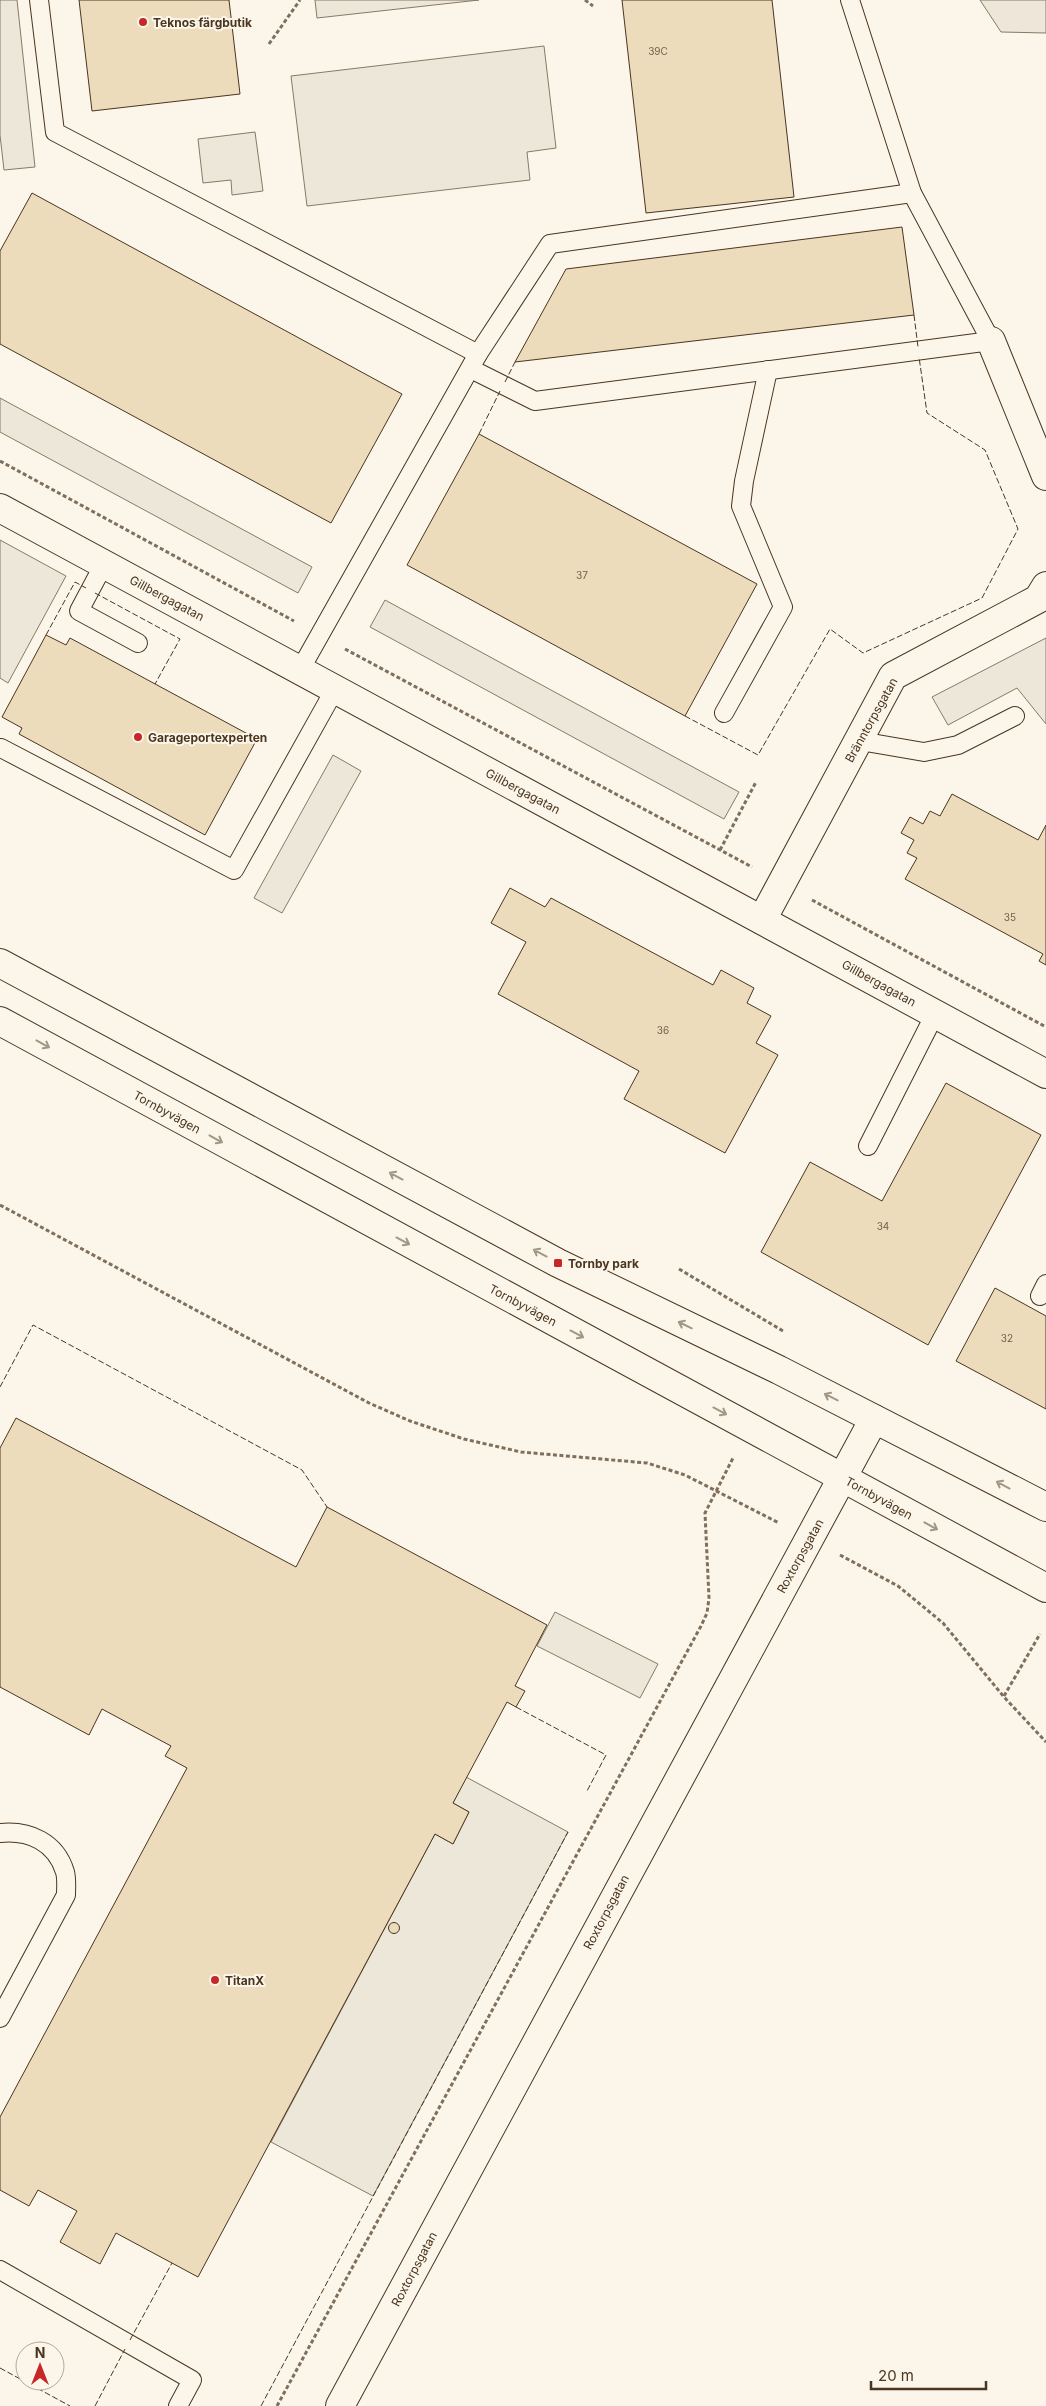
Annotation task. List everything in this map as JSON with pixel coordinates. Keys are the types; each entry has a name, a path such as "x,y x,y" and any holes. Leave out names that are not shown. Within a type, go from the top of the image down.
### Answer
{"street":[{"path":"991,341 1046,476"},
{"name":"Gillbergagatan","path":"0,508 1046,1074"},
{"name":"Bränntorpsgatan","path":"762,920 860,741 893,676 1038,599 1046,586"},
{"path":"0,963 558,1263 874,1419 1046,1508"},
{"name":"Tornbyvägen","path":"0,1021 1046,1588"},
{"name":"Roxtorpsgatan","path":"340,2406 874,1419"}],"lane":[{"path":"39,0 54,132 474,361 535,401 991,341 912,193 850,0"},
{"path":"300,670 474,361 550,244 912,193"},
{"path":"724,713 782,607 741,506 744,480 768,370"},
{"path":"104,564 79,611 138,643"},
{"path":"1,748 234,870 335,689"},
{"path":"860,741 924,752 958,745 1016,716"},
{"path":"868,1146 935,1014"},
{"path":"0,1833 17,1831 38,1838 56,1852 66,1873 66,1896 0,2018"},
{"path":"0,2270 127,2345 192,2380 178,2406"}],"path":[{"path":"269,44 300,0"},
{"path":"585,0 593,6"},
{"path":"0,461 1046,1027"},
{"path":"720,850 756,782"},
{"path":"0,1205 368,1403 410,1421 464,1439 521,1452 647,1463 685,1475 715,1489 898,1586 943,1623 1004,1697 1046,1742"},
{"path":"277,2406 701,1626 709,1598 705,1513 715,1489"},
{"path":"1004,1697 1040,1634"}],"shaded area":[{"path":"0,0 17,0 35,167 4,170 0,135"},
{"path":"315,0 479,0 317,18"},
{"path":"980,0 1046,0 1046,33 1001,32"},
{"path":"544,46 556,148 527,152 530,180 307,206 291,76"},
{"path":"255,132 263,191 232,195 231,180 203,183 198,139"},
{"path":"0,398 312,567 298,593 0,432"},
{"path":"0,540 66,576 8,683 0,678"},
{"path":"385,600 739,792 724,819 370,627"},
{"path":"1046,638 1046,724 1017,688 948,725 932,697"},
{"path":"333,755 361,771 282,913 254,898"},
{"path":"555,1612 658,1664 640,1698 537,1646"},
{"path":"466,1777 568,1832 373,2196 271,2142 435,1834 453,1844 469,1812 453,1803"}],"building":[{"path":"79,0 229,0 240,94 92,111"},
{"path":"622,0 772,0 794,197 646,213"},
{"path":"32,193 402,394 331,523 0,344 0,251"},
{"path":"902,227 914,315 515,362 566,269"},
{"path":"479,434 757,584 685,716 407,565"},
{"name":"Garageportexperten","path":"46,635 66,645 70,638 257,739 205,835 19,734 22,728 2,717"},
{"path":"952,794 1038,840 1046,825 1046,965 1039,961 1043,954 905,879 917,858 907,853 914,840 901,833 910,817 923,824 930,811 940,816"},
{"path":"510,888 545,907 551,898 713,985 721,970 754,988 747,1003 771,1016 756,1043 778,1055 725,1153 624,1099 639,1071 498,994 526,942 491,923"},
{"path":"946,1083 1041,1135 928,1345 761,1252 810,1162 882,1201"},
{"path":"995,1288 1046,1316 1046,1409 956,1361"},
{"name":"TitanX","path":"16,1418 296,1567 327,1507 547,1625 515,1686 525,1691 516,1707 507,1702 453,1803 469,1812 453,1844 435,1834 198,2277 116,2233 100,2264 60,2242 77,2211 38,2190 29,2206 0,2190 0,2117 187,1768 165,1756 171,1746 102,1709 89,1735 0,1687 0,1448"},
{"path":"392,1923 396,1923 399,1928 398,1932 392,1933 389,1930 389,1926"}],"fence":[{"path":"914,315 918,347"},
{"path":"685,716 758,755 830,629 863,653 982,598 1018,529 985,450 927,413 919,357"},
{"path":"505,382 515,362"},
{"path":"479,434 500,391"},
{"path":"46,635 75,582 86,588"},
{"path":"95,593 180,639 155,684"},
{"path":"0,1387 33,1325 302,1470 327,1507"},
{"path":"516,1707 606,1755 587,1791"},
{"path":"261,2406 568,1832"},
{"path":"130,2340 172,2263"},
{"path":"95,2406 125,2349"},
{"path":"0,2368 70,2406"}],"place":[{"name":"Teknos färgbutik","path":"143,22"},
{"name":"Garageportexperten","path":"138,737"},
{"name":"Tornby park","path":"558,1263"},
{"name":"TitanX","path":"215,1980"}]}
